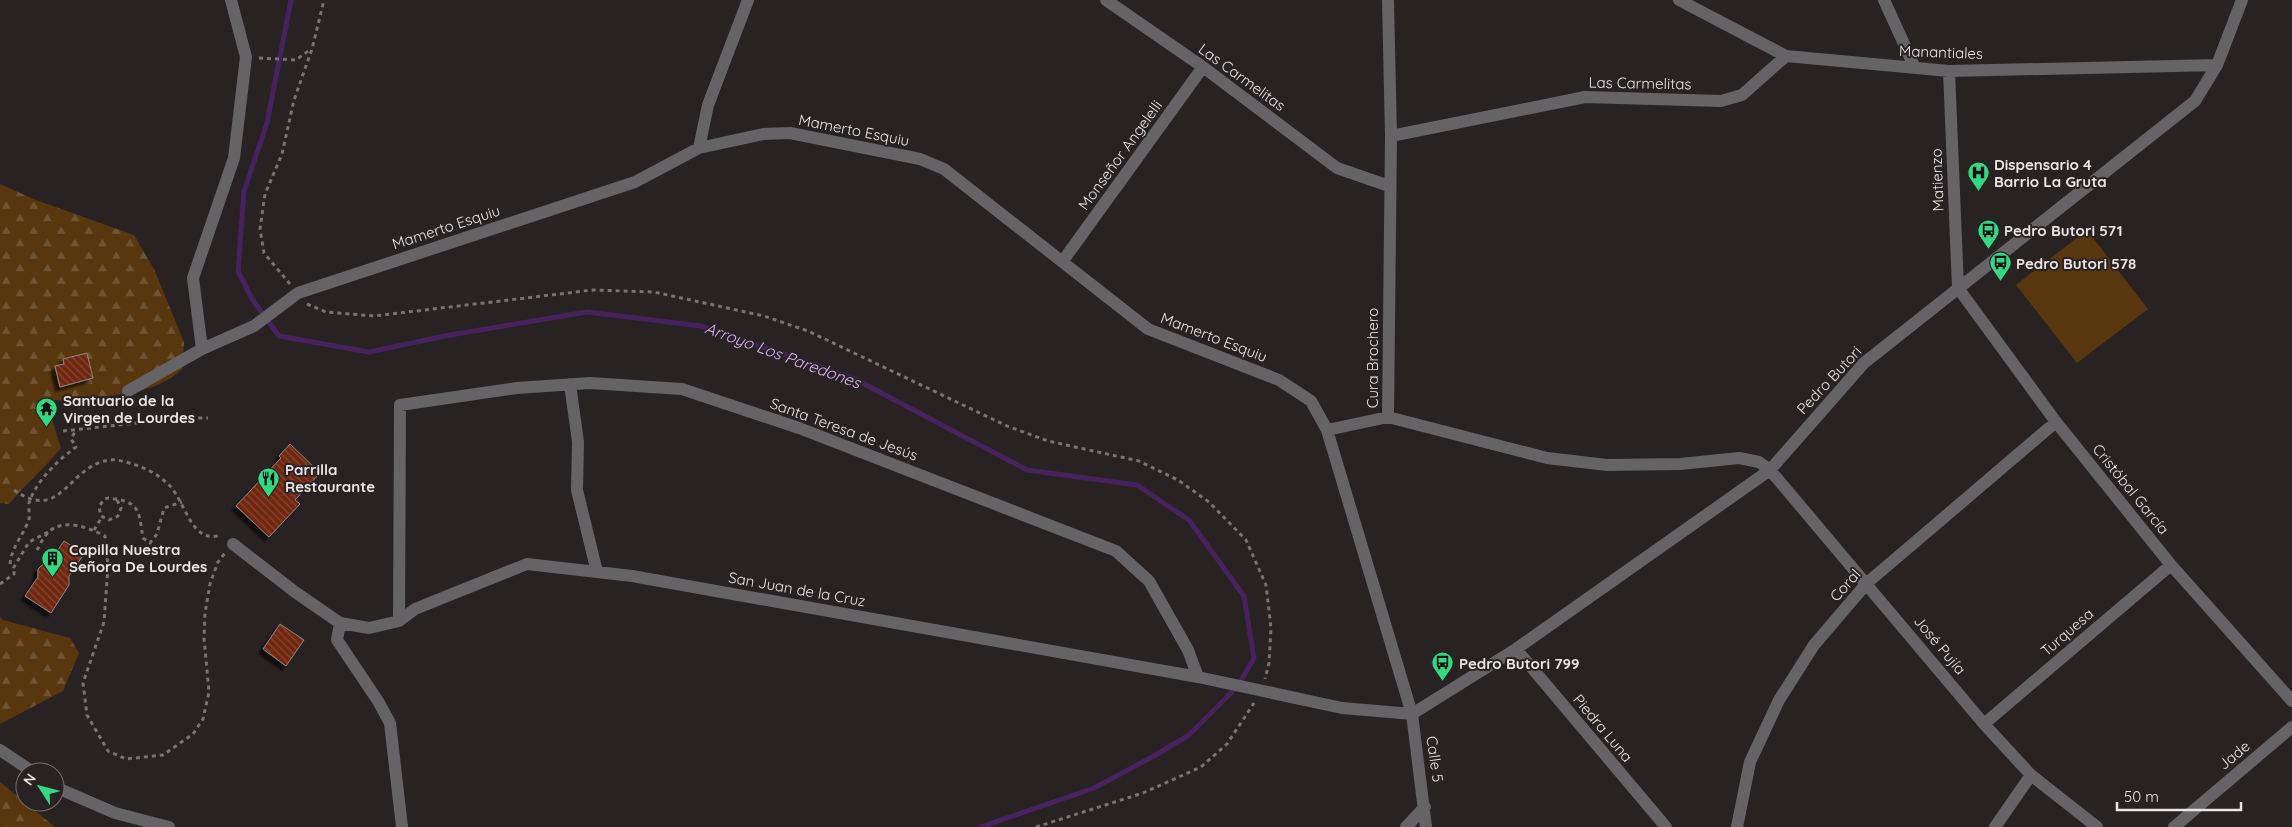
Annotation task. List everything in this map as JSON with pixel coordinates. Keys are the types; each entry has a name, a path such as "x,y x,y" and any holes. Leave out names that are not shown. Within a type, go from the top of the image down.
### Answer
{"street":[{"path":"202,349 193,278 234,158 246,57 231,0"},
{"path":"699,148 708,105 748,0"},
{"name":"Las Carmelitas","path":"1106,0 1204,67 1337,168 1389,186"},
{"name":"Cura Brochero","path":"1327,430 1388,417 1391,136 1388,0"},
{"name":"Manantiales","path":"1679,0 1786,56 1948,71 2217,65"},
{"path":"1884,0 1915,68"},
{"name":"Pedro Butori","path":"1412,714 1516,649 1770,470 1864,363 2195,101 2217,65 2242,0"},
{"name":"Las Carmelitas","path":"1391,136 1585,97 1722,101 1742,94 1786,56"},
{"name":"Monseñor Angelelli","path":"1062,262 1204,67"},
{"name":"Matienzo","path":"1948,71 1958,288"},
{"name":"Mamerto Esquiu","path":"128,391 202,349 254,326 298,293 635,182 699,148 763,134 790,133 920,159 944,168 1148,329 1279,380 1311,401 1327,430"},
{"name":"Cristóbal García","path":"1958,288 2056,422 2171,565 2292,701"},
{"name":"Santa Teresa de Jesús","path":"399,621 400,405 517,388 570,384 590,383 682,389 799,428 1116,551 1149,581 1188,650 1198,677"},
{"path":"570,384 578,442 577,490 597,572"},
{"path":"1388,417 1547,458 1607,465 1680,464 1739,458 1759,462 1770,470"},
{"name":"Coral","path":"1737,827 1750,762 1779,700 1814,646 1867,583 2056,422"},
{"path":"1327,430 1412,714"},
{"name":"José Pujía","path":"1770,470 1984,724 2031,775 2097,827"},
{"path":"228,539 295,592 340,623 369,628 399,621"},
{"name":"San Juan de la Cruz","path":"399,621 415,609 527,564 632,576 1198,677 1342,708 1412,714"},
{"name":"Turquesa","path":"1984,724 2171,565"},
{"path":"340,623 336,640 378,701 390,723 402,827"},
{"name":"Piedra Luna","path":"1516,649 1666,827"},
{"name":"Calle 5","path":"1412,714 1426,827"},
{"name":"Jade","path":"2174,827 2292,727"},
{"path":"0,750 17,762"},
{"path":"1995,827 2031,775"},
{"path":"65,791 115,813 169,827"},
{"path":"1406,827 1425,807"}],"path":[{"path":"324,0 312,49 294,100 282,154 265,194 260,229 264,253 309,306 326,312 374,316 593,290 654,292 764,316 808,331 1015,429 1048,441 1139,461 1178,480 1209,502 1246,540 1266,585 1271,628 1269,663 1242,725 1227,744 1201,767 1143,793 1036,827"},
{"path":"246,57 296,60 312,49"},
{"path":"63,431 183,418 208,418"},
{"path":"14,567 10,565 11,557 30,520 29,505 31,499 37,486 64,456 76,447 71,439 76,430"},
{"path":"0,584 14,574 14,567 29,542 60,525 94,530 105,536 108,566 104,622 83,683 87,716 108,751 126,759 163,755 193,734 203,719 209,692 204,638 205,613 210,584 228,539 212,538 201,534 190,520 182,502 169,485 153,472 141,466 109,460 77,475 64,490 49,500 36,501 14,490"},
{"path":"117,500 121,508 118,516 109,520 102,517 99,512 101,502 108,498 124,500 137,508 143,538 150,542 157,534 164,508 182,502"},
{"path":"94,530 102,517"},
{"path":"37,550 48,532"}],"green space":[{"path":"0,184 36,200 134,235 154,269 184,342 182,369 153,387 131,393 76,400 55,400 52,417 61,448 9,504 0,503"},
{"path":"2087,230 2148,309 2077,363 2016,285"},
{"path":"0,617 3,620 70,638 79,653 63,691 0,724"},
{"path":"0,782 15,794 15,812 37,812 55,827 0,827"}],"building":[{"path":"87,353 93,378 60,387 55,366 64,364 63,359"},
{"path":"290,444 320,473 295,500 300,504 269,537 236,506 281,458 279,456"},
{"name":"Capilla Nuestra Señora De Lourdes","path":"64,541 84,554 69,576 69,585 51,613 25,596 38,577 38,569 42,565 49,563"},
{"path":"280,624 304,640 286,666 263,649"}],"waterway":[{"name":"Arroyo Los Paredones","path":"291,0 267,123 244,191 238,271 252,299 279,336 369,352 450,335 587,312 701,326 853,378 1027,470 1137,485 1189,520 1244,596 1254,658 1238,686 1189,735 1154,756 1094,788 981,827"}],"place":[{"name":"Dispensario 4 Barrio La Gruta","path":"1978,192"},
{"name":"Pedro Butori 571","path":"1988,249"},
{"name":"Pedro Butori 578","path":"2000,282"},
{"name":"Santuario de la Virgen de Lourdes","path":"47,428"},
{"name":"Parrilla Restaurante","path":"269,497"},
{"name":"Capilla Nuestra Señora De Lourdes","path":"53,577"},
{"name":"Pedro Butori 799","path":"1443,682"}]}
